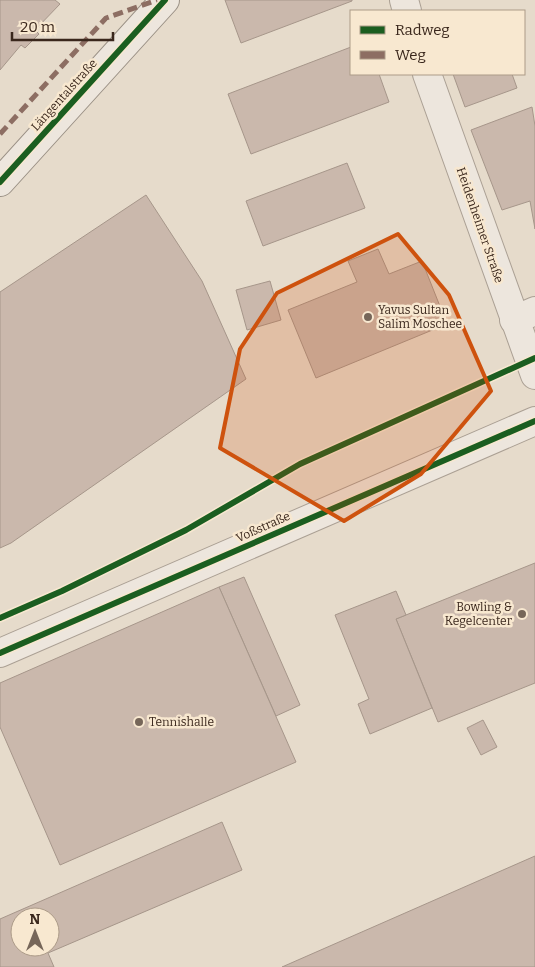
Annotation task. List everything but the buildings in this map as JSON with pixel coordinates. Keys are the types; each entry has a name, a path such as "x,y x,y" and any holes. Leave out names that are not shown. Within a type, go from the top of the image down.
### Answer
{"street":[{"name":"Längentalstraße","path":"0,182 165,0"},
{"name":"Heidenheimer Straße","path":"427,75 524,315 535,375"},
{"name":"Voßstraße","path":"0,654 535,421"}],"highlighted area":[{"path":"398,234 449,295 491,391 421,474 344,521 220,448 240,349 277,293"}],"marked path":[{"path":"0,134 106,18 157,0"}],"cycle path":[{"path":"0,182 165,0"},
{"path":"0,618 62,591 186,530 300,464 535,358"},
{"path":"0,653 535,421"}],"place":[{"name":"Yavus Sultan Salim Moschee","path":"368,317"},
{"name":"Bowling & Kegelcenter","path":"522,614"},
{"name":"Tennishalle","path":"139,722"}]}
